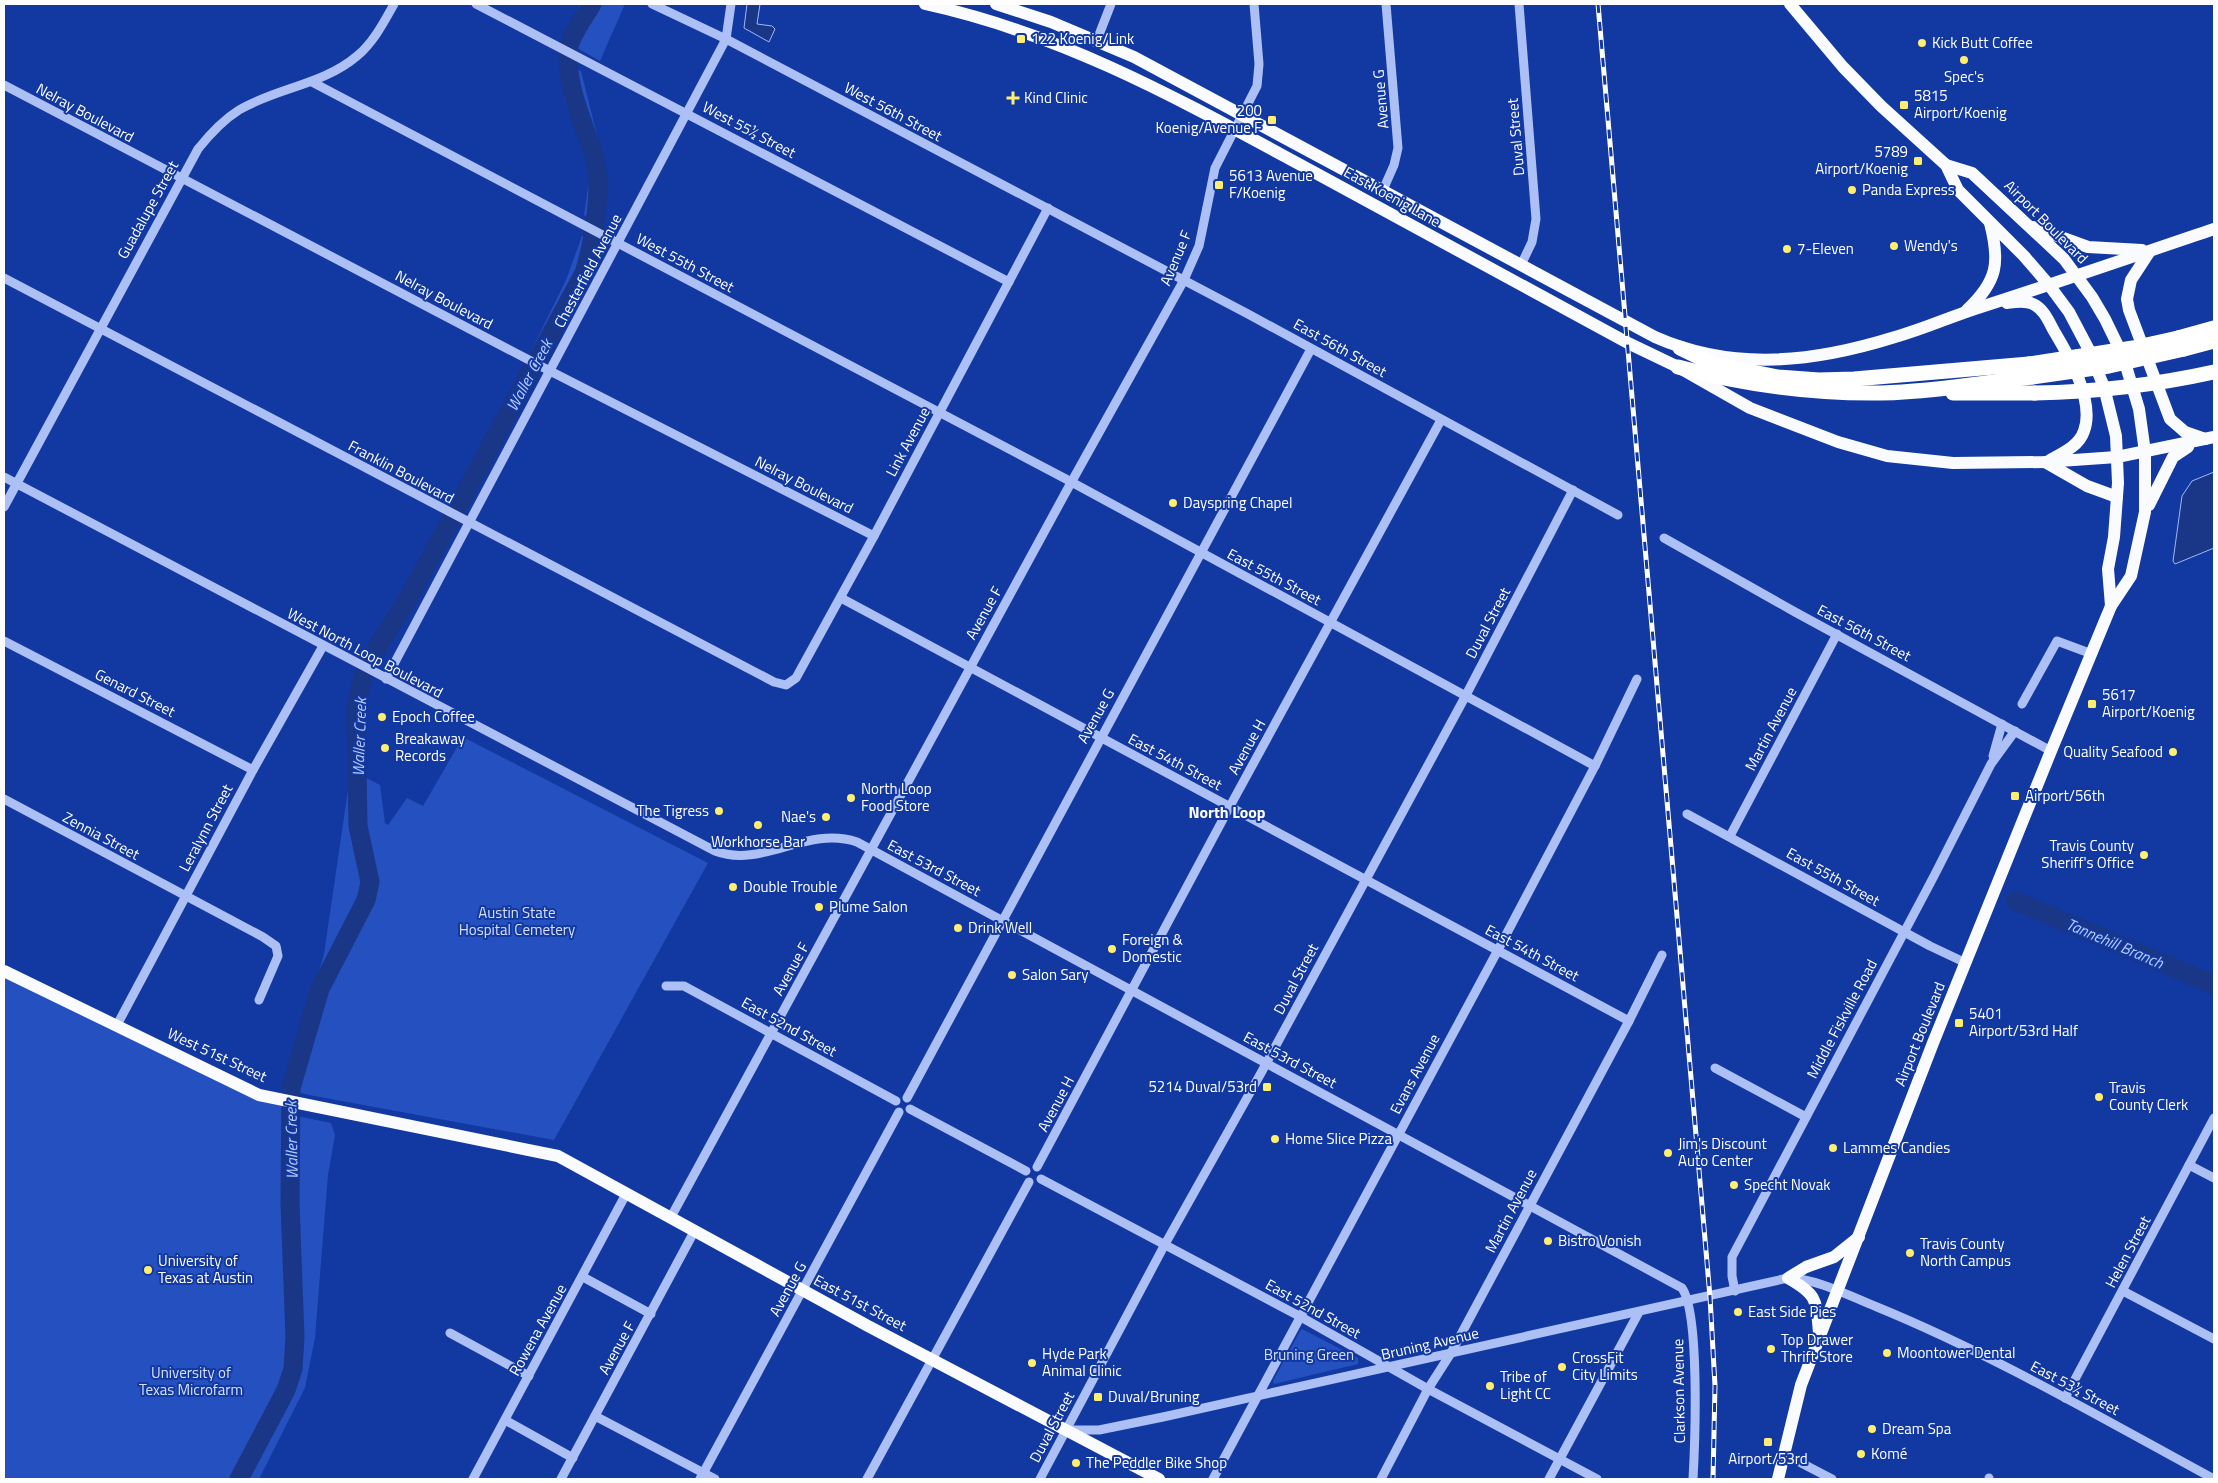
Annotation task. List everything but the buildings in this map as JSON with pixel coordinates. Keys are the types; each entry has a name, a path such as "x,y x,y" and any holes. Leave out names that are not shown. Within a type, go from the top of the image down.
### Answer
{"highway":[{"path":"1680,348 1720,366 1778,377 1819,380 1854,379 2109,366 2181,343 2214,328"},
{"path":"2181,343 2214,341"},
{"path":"1678,367 1721,378 1771,387 1828,392 1904,391 1974,394 2068,393 2177,380 2214,372"},
{"path":"1904,391 2031,371"}],"main road":[{"name":"East Koenig Lane","path":"925,4 1008,26 1091,57 1168,93 1628,344 1678,367 1707,385 1772,418 1838,442 1887,456 1953,462 2045,462 2117,457"},
{"name":"East Koenig Lane","path":"996,4 1097,40 1134,57 1655,337 1680,348 1706,354 1775,361 1826,355 1896,337 1965,312"},
{"name":"Airport Boulevard","path":"1790,4 1843,67 1881,106 1946,165 1958,190 2049,285 2078,329 2097,366 2116,436 2117,497 2114,538 2108,569 2111,606"},
{"name":"Airport Boulevard","path":"1778,1479 1801,1386 1819,1338 2051,751 2111,606 2132,576 2145,512 2145,452 2139,409 2123,356 2103,316 2078,276 2064,259 2030,226 1972,174 1946,165"},
{"path":"1965,312 1986,289 1995,269 1996,246 1990,222"},
{"path":"2030,226 2088,247 2150,251"},
{"path":"1965,312 2078,276 2214,229"},
{"path":"2150,251 2131,280 2128,289 2129,310 2170,419 2184,432 2210,438"},
{"path":"1965,312 2020,301 2034,304 2045,314 2071,360 2086,409 2085,428 2076,444 2045,462"},
{"path":"2117,457 2210,438"},
{"path":"2145,512 2173,457 2181,450 2210,438"},
{"path":"2045,462 2087,486 2117,497"},
{"name":"West 51st Street","path":"4,971 245,1089 278,1100 547,1152"},
{"name":"East 51st Street","path":"547,1152 558,1156 933,1360 1159,1479"},
{"path":"1819,1338 1817,1307 1812,1296 1806,1288 1788,1278 1806,1267 1834,1257 1859,1237"}],"street":[{"name":"Guadalupe Street","path":"4,507 198,149 228,118 264,98 312,82 357,57 378,31 394,4"},
{"name":"West 55½ Street","path":"476,4 1008,282"},
{"name":"West 56th Street","path":"652,4 726,39 1048,208"},
{"name":"Chesterfield Avenue","path":"386,679 726,39 731,4"},
{"path":"1097,40 1111,4"},
{"name":"Avenue F","path":"671,1217 872,850 970,666 1184,280 1199,246 1215,168 1253,96 1259,74 1254,4"},
{"name":"Avenue G","path":"1383,190 1394,165 1398,148 1386,4"},
{"name":"Duval Street","path":"1519,4 1536,219 1532,242 1521,265"},
{"name":"West 55th Street","path":"312,82 939,413"},
{"name":"Nelray Boulevard","path":"4,85 539,366 874,536"},
{"name":"East 56th Street","path":"1048,208 1618,515"},
{"name":"Link Avenue","path":"786,684 796,678 874,536 1048,208"},
{"name":"Franklin Boulevard","path":"4,278 774,682 786,684"},
{"name":"Avenue G","path":"907,1098 1311,349"},
{"name":"East 55th Street","path":"939,413 1071,482 1200,554 1595,766"},
{"name":"Avenue H","path":"1037,1167 1229,808 1441,420"},
{"name":"West North Loop Boulevard","path":"4,477 361,666 724,854 742,856 831,837 857,842 872,850"},
{"name":"Duval Street","path":"1040,1479 1164,1246 1465,697 1573,490"},
{"name":"East 56th Street","path":"1664,538 2051,751"},
{"name":"East 54th Street","path":"840,598 970,666 1229,808 1629,1020"},
{"name":"Martin Avenue","path":"1730,836 1837,634"},
{"name":"Genard Street","path":"4,641 253,770"},
{"path":"2022,704 2057,641 2092,654"},
{"name":"Leralynn Street","path":"117,1025 253,770 323,646"},
{"name":"Evans Avenue","path":"1213,1479 1260,1395 1498,950 1595,766 1637,679"},
{"name":"Middle Fiskville Road","path":"1991,764 2002,724"},
{"name":"Middle Fiskville Road","path":"1735,1291 1732,1276 1732,1257 1991,764 2015,731"},
{"name":"Zennia Street","path":"4,799 263,937 276,946 278,956 258,1000"},
{"name":"East 55th Street","path":"1687,814 1904,932 1966,963"},
{"name":"East 53rd Street","path":"872,850 1682,1288 1687,1302"},
{"name":"Martin Avenue","path":"1381,1479 1428,1389 1451,1353 1662,955"},
{"name":"East 52nd Street","path":"666,986 684,986 896,1101"},
{"path":"1715,1068 1806,1117"},
{"path":"899,1098 907,1098 911,1104 910,1109 899,1112 896,1108 896,1101 899,1098"},
{"path":"910,1109 1026,1171"},
{"name":"Avenue G","path":"701,1476 899,1112"},
{"name":"Helen Street","path":"2065,1398 2214,1118"},
{"path":"2189,1165 2214,1178"},
{"path":"1030,1167 1037,1167 1041,1171 1041,1179 1034,1183 1029,1182 1026,1178 1026,1171 1030,1167"},
{"name":"East 52nd Street","path":"1041,1179 1597,1479"},
{"path":"867,1479 1029,1182"},
{"name":"Rowena Avenue","path":"473,1479 626,1194"},
{"name":"Avenue F","path":"561,1479 695,1230"},
{"path":"583,1277 651,1314"},
{"path":"1735,1291 1788,1278 1812,1281 1837,1291"},
{"name":"Bruning Avenue","path":"1066,1430 1099,1430 1735,1291"},
{"name":"East 53½ Street","path":"1837,1291 1950,1338 2214,1479"},
{"path":"2122,1291 2214,1339"},
{"name":"Clarkson Avenue","path":"1687,1302 1692,1337 1695,1398 1693,1479"},
{"path":"1549,1479 1639,1312"},
{"path":"450,1333 529,1376"},
{"path":"595,1416 701,1476 715,1479"},
{"path":"505,1420 573,1458"},
{"path":"1784,1454 1832,1479"}],"green space":[{"path":"580,4 625,4 600,61 563,40"},
{"path":"559,60 581,71 607,175 600,224 584,215 590,174 587,148 565,101"},
{"path":"582,236 598,245 597,261 547,357 532,349 566,280"},
{"name":"Austin State Hospital Cemetery","path":"358,683 365,686 358,711 359,774 380,785 385,823 388,825 407,798 423,806 463,737 708,863 554,1140 285,1089 324,954 351,769 352,711"},
{"name":"University of Texas at Austin","path":"4,971 245,1089 304,1104 297,1116 331,1123 335,1135 328,1175 315,1338 305,1388 259,1479 4,1479"},
{"name":"Bruning Green","path":"1302,1329 1358,1358 1358,1364 1274,1384 1273,1381"}],"shaded area":[{"path":"747,4 760,4 757,24 772,26 775,29 769,42 744,28"},
{"path":"2214,472 2214,548 2175,564 2173,561 2182,496 2192,481"}],"waterway":[{"name":"Waller Creek","path":"239,1479 286,1390 293,1369 295,1337 290,1203 291,1088 320,989 366,900 370,882 358,826 356,707 364,673 382,639 408,599 584,273 596,216 597,171 595,159 572,90 568,62 572,38 592,4"},
{"name":"Tannehill Branch","path":"2016,901 2214,985"}],"railway":[{"path":"1598,4 1710,1297 1715,1386 1713,1479"}],"place":[{"name":"122 Koenig/Link","path":"1021,39"},
{"name":"Kick Butt Coffee","path":"1922,43"},
{"name":"Spec's","path":"1964,60"},
{"name":"Kind Clinic","path":"1013,98"},
{"name":"5815 Airport/Koenig","path":"1904,105"},
{"name":"200 Koenig/Avenue F","path":"1272,120"},
{"name":"5789 Airport/Koenig","path":"1918,161"},
{"name":"5613 Avenue F/Koenig","path":"1219,185"},
{"name":"Panda Express","path":"1852,190"},
{"name":"Wendy's","path":"1894,246"},
{"name":"7-Eleven","path":"1787,249"},
{"name":"Dayspring Chapel","path":"1173,503"},
{"name":"5617 Airport/Koenig","path":"2092,704"},
{"name":"Epoch Coffee","path":"382,717"},
{"name":"Breakaway Records","path":"385,748"},
{"name":"Quality Seafood","path":"2173,752"},
{"name":"Airport/56th","path":"2015,796"},
{"name":"North Loop Food Store","path":"851,798"},
{"name":"The Tigress","path":"719,811"},
{"name":"Nae's","path":"826,817"},
{"name":"Workhorse Bar","path":"758,825"},
{"name":"Travis County Sheriff's Office","path":"2144,855"},
{"name":"Double Trouble","path":"733,887"},
{"name":"Plume Salon","path":"819,907"},
{"name":"Drink Well","path":"958,928"},
{"name":"Foreign & Domestic","path":"1112,949"},
{"name":"Salon Sary","path":"1012,975"},
{"name":"5401 Airport/53rd Half","path":"1959,1023"},
{"name":"5214 Duval/53rd","path":"1267,1087"},
{"name":"Travis County Clerk","path":"2099,1097"},
{"name":"Home Slice Pizza","path":"1275,1139"},
{"name":"Lammes Candies","path":"1833,1148"},
{"name":"Jim's Discount Auto Center","path":"1668,1153"},
{"name":"Specht Novak","path":"1734,1185"},
{"name":"Bistro Vonish","path":"1548,1241"},
{"name":"Travis County North Campus","path":"1910,1253"},
{"name":"University of Texas at Austin","path":"148,1270"},
{"name":"East Side Pies","path":"1738,1312"},
{"name":"Top Drawer Thrift Store","path":"1771,1349"},
{"name":"Moontower Dental","path":"1887,1353"},
{"name":"Hyde Park Animal Clinic","path":"1032,1363"},
{"name":"CrossFit City Limits","path":"1562,1367"},
{"name":"Tribe of Light CC","path":"1490,1386"},
{"name":"Duval/Bruning","path":"1098,1397"},
{"name":"Dream Spa","path":"1872,1429"},
{"name":"Airport/53rd","path":"1768,1442"},
{"name":"Komé","path":"1861,1454"},
{"name":"The Peddler Bike Shop","path":"1076,1463"}],"district":[{"name":"North Loop","path":"1227,812"}],"park label":[{"name":"University of Texas Microfarm","path":"191,1382"}]}
